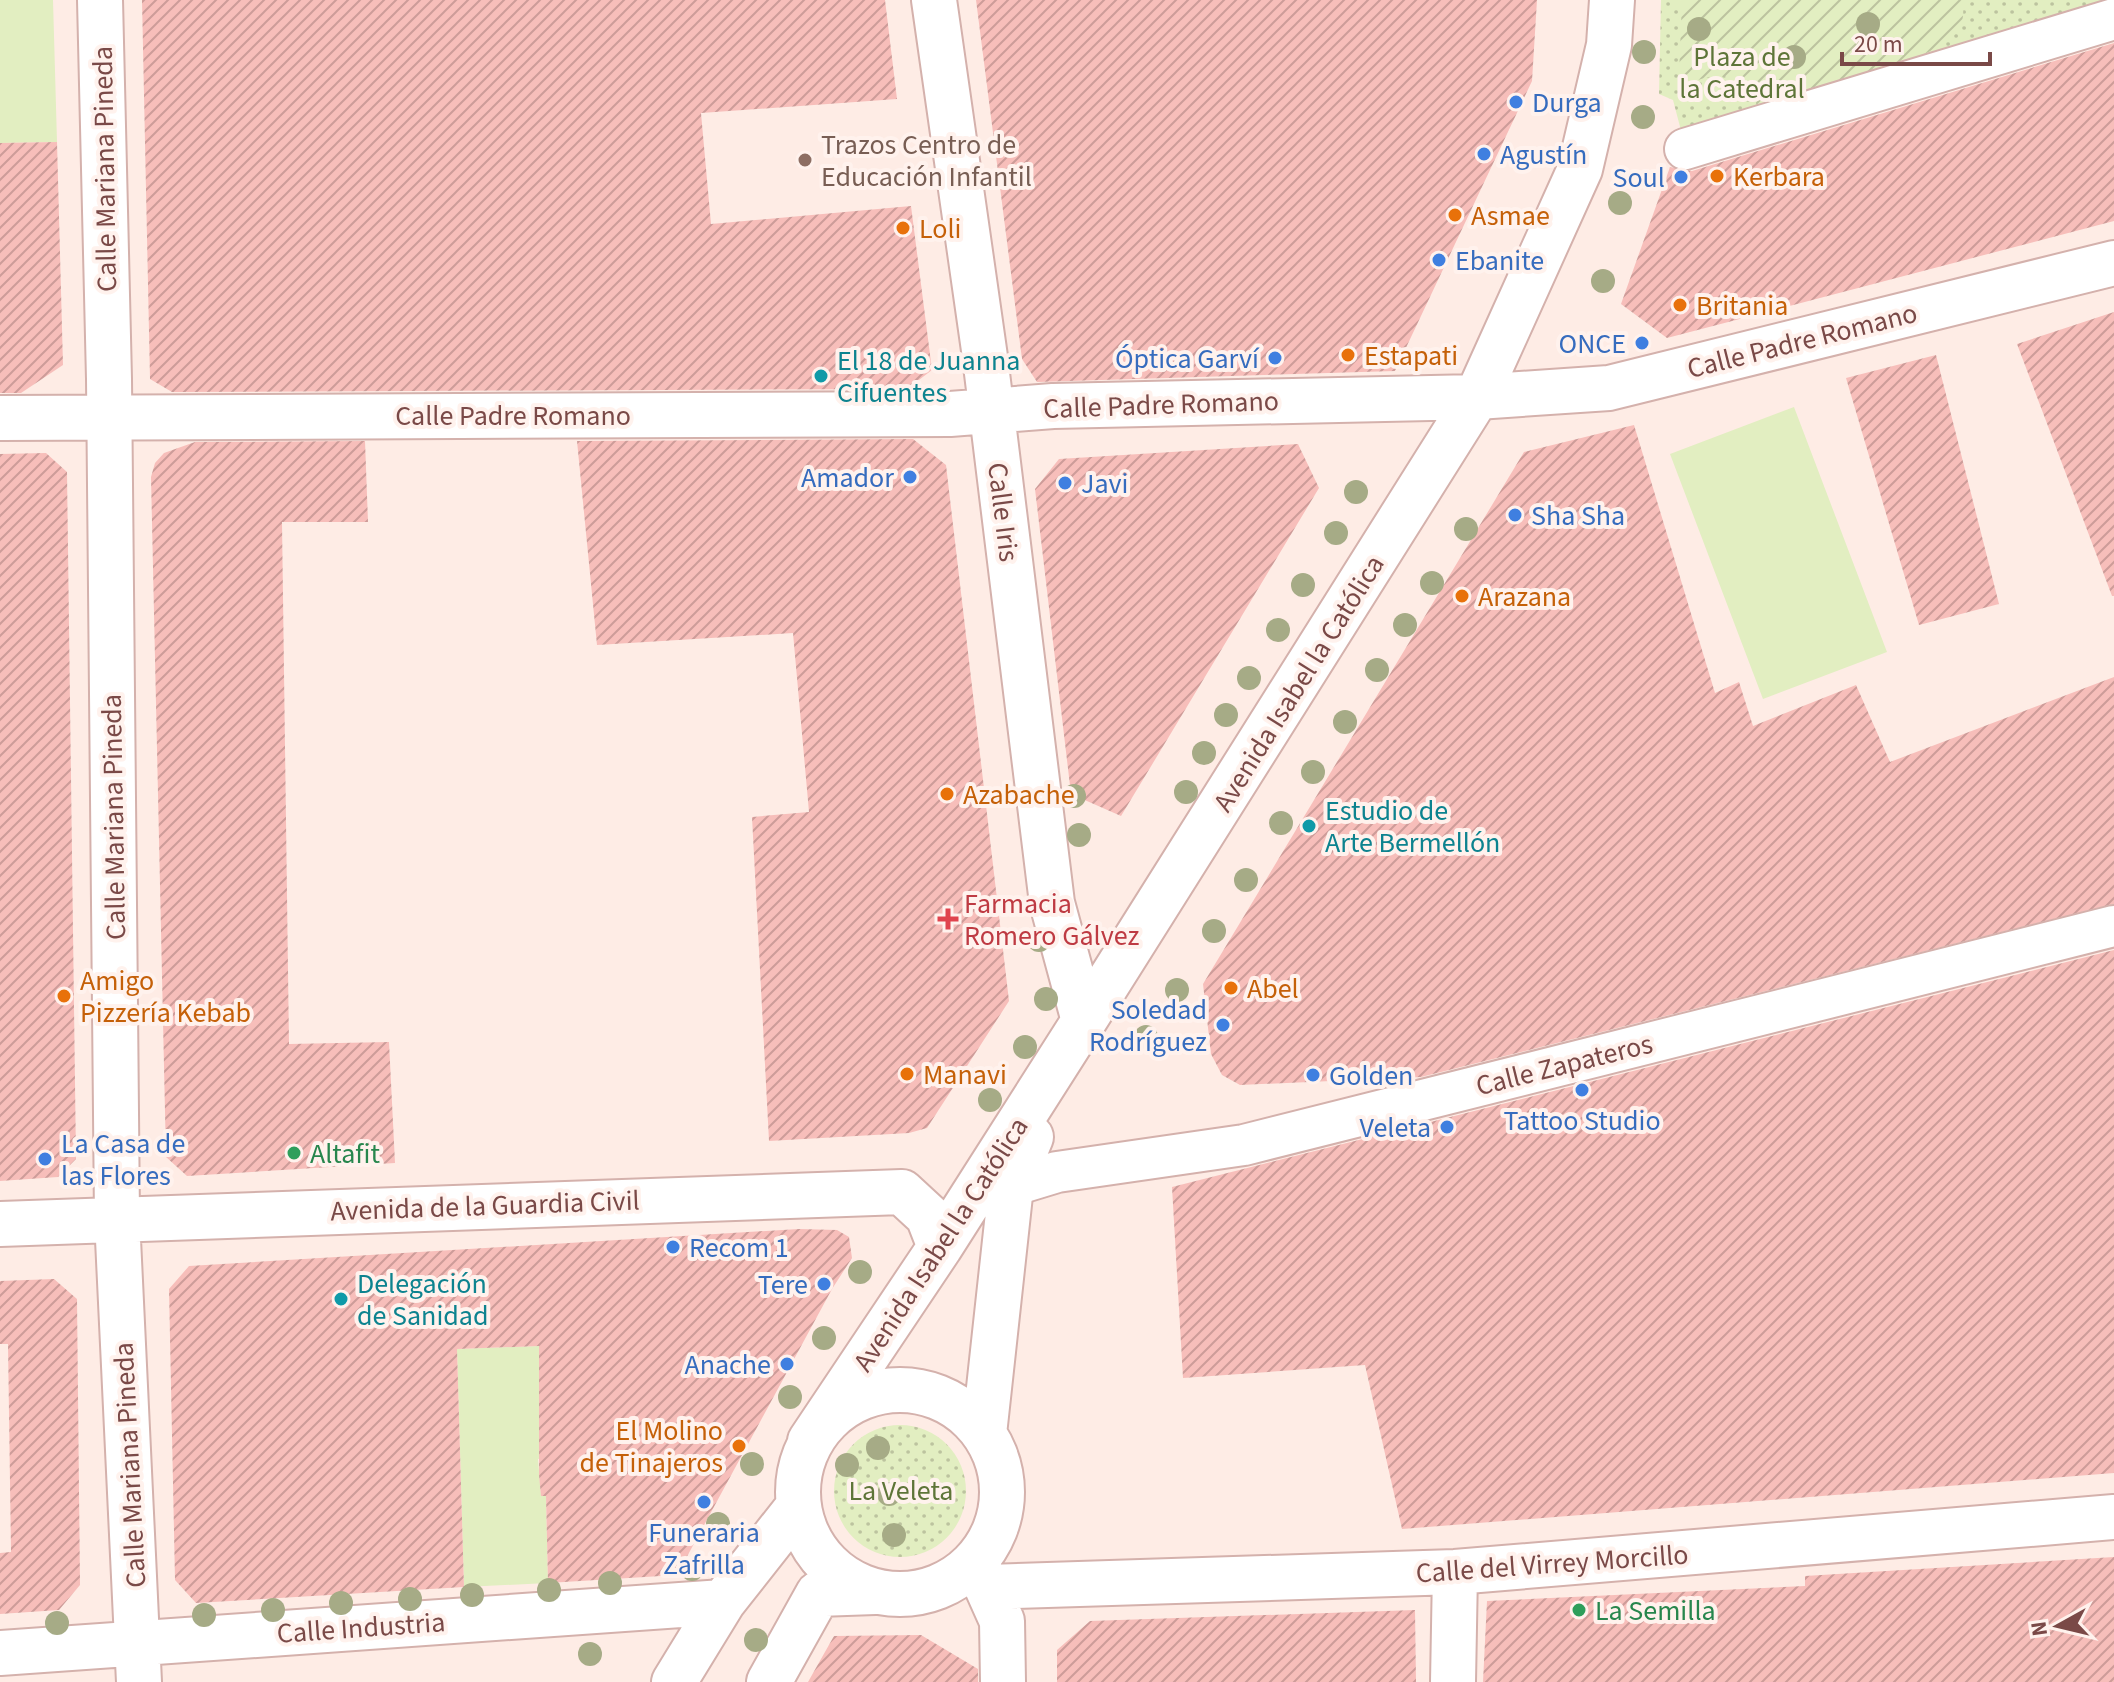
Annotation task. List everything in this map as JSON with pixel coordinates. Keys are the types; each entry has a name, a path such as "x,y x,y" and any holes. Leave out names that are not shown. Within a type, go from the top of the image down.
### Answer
{"street":[{"name":"Calle Mariana Pineda","path":"100,0 109,416 117,1218 138,1663"},
{"name":"Calle Iris","path":"934,0 992,410 1052,903 1076,1034"},
{"name":"Avenida Isabel la Católica","path":"810,1441 940,1247 1477,397 1580,169 1609,45 1612,0"},
{"path":"1685,149 2114,19"},
{"name":"Calle Padre Romano","path":"0,418 950,414 992,410 1477,397 1609,388 2114,263"},
{"name":"Calle Zapateros","path":"1011,1186 1057,1172 1244,1145 2114,926"},
{"name":"Avenida Isabel la Católica","path":"984,1434 1011,1186 1076,1034"},
{"name":"Avenida de la Guardia Civil","path":"0,1224 902,1192 928,1216 940,1247"},
{"path":"877,1591 852,1583 824,1561 797,1508 797,1485 810,1441 833,1413 863,1396 880,1391 916,1390 949,1402 984,1434 999,1466 1001,1503 982,1575 1002,1621 1003,1682"},
{"path":"674,1682 723,1602 797,1508"},
{"name":"Calle del Virrey Morcillo","path":"982,1575 1455,1572 2114,1517"},
{"path":"1453,1682 1455,1572"},
{"path":"769,1682 818,1594 877,1591 912,1594 955,1578 982,1575"},
{"name":"Calle Industria","path":"0,1653 138,1663 723,1602"}],"green space":[{"path":"0,0 53,0 57,142 0,143"},
{"name":"Plaza de la Catedral","path":"1661,0 2114,0 1689,161 1673,100 1659,94"},
{"path":"1682,0 1962,0 1963,11 1958,31 1935,49 1887,69 1758,108 1747,88 1731,78 1712,76 1691,83 1679,76"},
{"path":"1794,407 1887,652 1763,699 1670,454"},
{"path":"539,1346 539,1418 549,1457 538,1459 541,1495 546,1496 548,1583 464,1587 457,1349"},
{"name":"La Veleta","path":"900,1425 925,1430 947,1444 961,1466 966,1491 961,1516 947,1538 925,1552 900,1557 875,1552 853,1538 839,1516 834,1491 839,1466 853,1444 875,1430"}],"building":[{"path":"142,0 885,0 897,99 701,113 711,224 911,206 932,370 907,389 172,392 150,379"},
{"path":"976,0 1537,0 1532,81 1395,371 1037,382 1022,359"},
{"path":"2114,43 2114,221 1667,338 1621,304 1670,167 1692,171"},
{"path":"57,142 63,365 21,393 0,393 0,143"},
{"path":"2114,312 2114,596 2112,596 2017,344"},
{"path":"1936,355 1999,604 1919,625 1846,378"},
{"path":"1634,425 1715,693 1739,682 1753,726 1856,685 1890,762 2114,677 2114,904 1421,1077 1240,1085 1222,1075 1211,1054 1203,984 1524,452"},
{"path":"913,439 946,465 1009,1001 927,1128 909,1133 769,1141 752,817 809,812 793,633 597,645 577,441"},
{"path":"365,441 368,522 282,522 289,1044 389,1042 395,1163 187,1176 166,1157 151,477 155,463 164,453 195,442"},
{"path":"1298,444 1319,488 1121,816 1071,794 1035,489 1059,459"},
{"path":"46,453 67,472 76,1159 58,1177 0,1181 0,454"},
{"path":"2114,950 2114,1473 1402,1529 1365,1365 1183,1378 1172,1187"},
{"path":"799,1229 837,1230 849,1237 852,1258 832,1289 677,1575 548,1583 546,1496 541,1496 539,1475 539,1346 457,1349 464,1587 196,1603 175,1580 169,1289 189,1266"},
{"path":"54,1279 77,1299 80,1585 59,1610 0,1614 0,1553 11,1552 8,1344 0,1344 0,1281"},
{"path":"2114,1557 2114,1682 1483,1682 1487,1601 1805,1586 1805,1576"},
{"path":"1415,1610 1416,1682 1057,1682 1057,1650 1090,1621"},
{"path":"921,1635 978,1669 978,1682 808,1682 834,1636"}],"place":[{"name":"Durga","path":"1516,102"},
{"name":"Agustín","path":"1484,154"},
{"name":"Trazos Centro de Educación Infantil","path":"805,160"},
{"name":"Kerbara","path":"1717,176"},
{"name":"Soul","path":"1681,177"},
{"name":"Asmae","path":"1455,215"},
{"name":"Loli","path":"903,228"},
{"name":"Ebanite","path":"1439,260"},
{"name":"Britania","path":"1680,305"},
{"name":"ONCE","path":"1642,343"},
{"name":"Estapati","path":"1348,355"},
{"name":"Óptica Garví","path":"1275,358"},
{"name":"El 18 de Juanna Cifuentes","path":"821,376"},
{"name":"Amador","path":"910,477"},
{"name":"Javi","path":"1065,483"},
{"name":"Sha Sha","path":"1515,515"},
{"name":"Arazana","path":"1462,596"},
{"name":"Azabache","path":"947,794"},
{"name":"Estudio de Arte Bermellón","path":"1309,826"},
{"name":"Farmacia Romero Gálvez","path":"948,919"},
{"name":"Abel","path":"1231,988"},
{"name":"Amigo Pizzería Kebab","path":"64,996"},
{"name":"Soledad Rodríguez","path":"1223,1025"},
{"name":"Manavi","path":"907,1074"},
{"name":"Golden","path":"1313,1075"},
{"name":"Tattoo Studio","path":"1582,1090"},
{"name":"Veleta","path":"1447,1127"},
{"name":"Altafit","path":"294,1153"},
{"name":"La Casa de las Flores","path":"45,1159"},
{"name":"Recom 1","path":"673,1247"},
{"name":"Tere","path":"824,1284"},
{"name":"Delegación de Sanidad","path":"341,1299"},
{"name":"Anache","path":"787,1364"},
{"name":"El Molino de Tinajeros","path":"739,1446"},
{"name":"Funeraria Zafrilla","path":"704,1502"},
{"name":"La Semilla","path":"1579,1610"}]}
